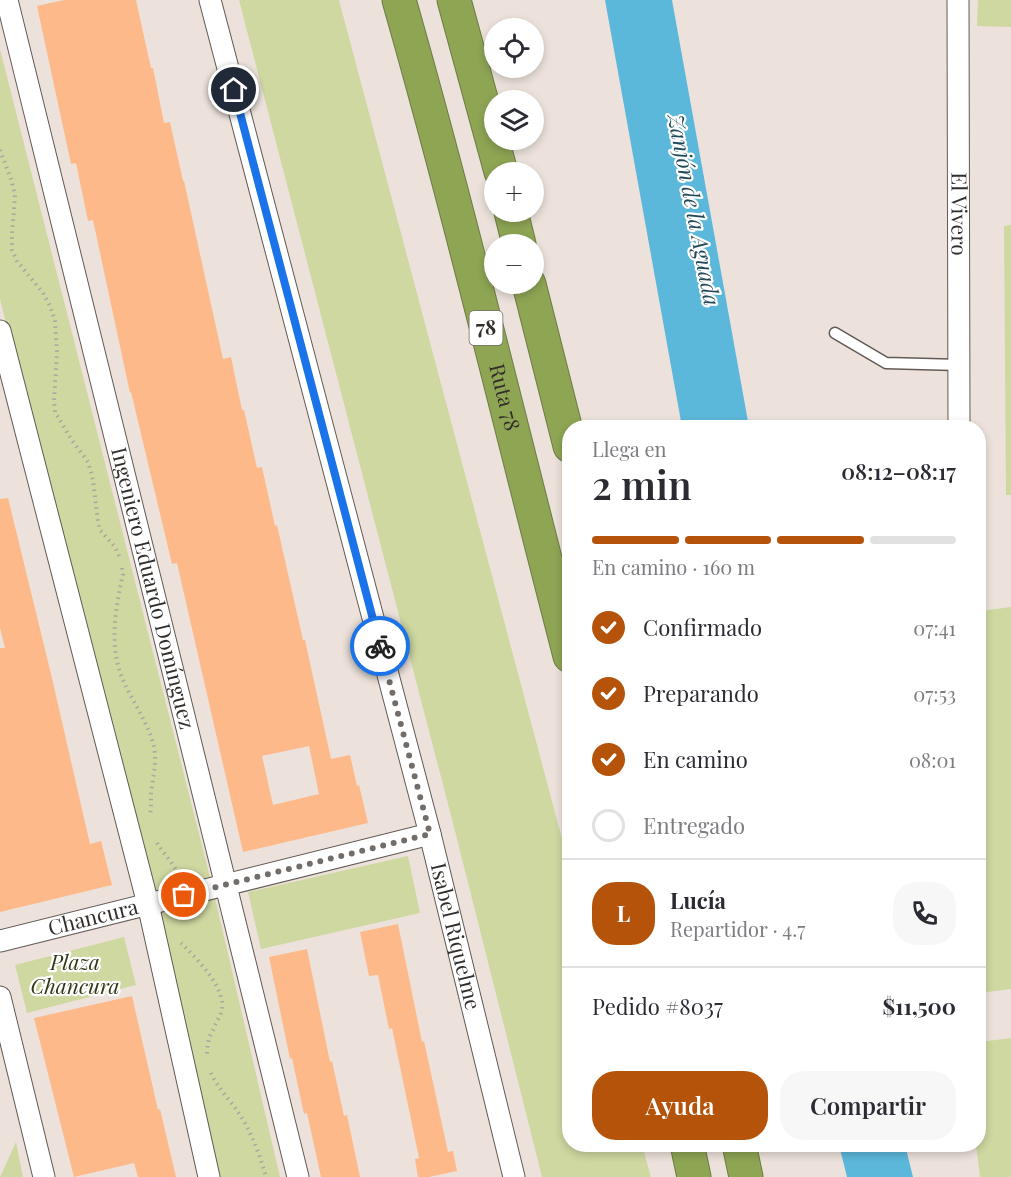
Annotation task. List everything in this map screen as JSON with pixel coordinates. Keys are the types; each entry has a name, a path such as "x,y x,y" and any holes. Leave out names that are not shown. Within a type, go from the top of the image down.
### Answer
{"highway":[{"name":"Ruta 78","path":"399,0 456,208 562,625"},
{"path":"454,0 498,162"},
{"path":"532,294 563,420"},
{"path":"689,1152 694,1177"},
{"path":"741,1152 746,1177"}],"street":[{"name":"Ingeniero Eduardo Domínguez","path":"8,0 298,1177"},
{"name":"Isabel Riquelme","path":"210,0 430,834 514,1177"},
{"name":"El Vivero","path":"958,0 959,420"},
{"path":"0,332 148,904 209,1177"},
{"name":"Chancura","path":"0,941 430,834"},
{"path":"0,997 44,1177"}],"lane":[{"path":"834,333 886,363 959,365"}],"path":[{"path":"0,150 15,195 12,250 17,261 43,293 55,320 57,352 55,412 88,462 100,530 115,547 121,560 123,574 115,625 116,647 120,673 154,748 155,767 150,818"},
{"path":"154,834 176,869 183,885 184,895"},
{"path":"153,928 164,929 171,934 205,968 218,990 222,1011 211,1032 208,1044 208,1064"},
{"path":"210,1071 214,1080 239,1113 252,1137 266,1177"}],"green space":[{"path":"239,0 339,0 562,839 562,1152 644,1152 651,1177 542,1177 455,831"},
{"path":"978,0 1011,0 1011,27 977,26"},
{"path":"0,49 211,881 280,1177 220,1177 0,299"},
{"path":"1011,225 1011,495 1006,495 1004,226"},
{"path":"1011,607 1011,989 986,992 986,610"},
{"path":"408,856 420,913 261,949 248,892"},
{"name":"Plaza Chancura","path":"124,937 136,985 27,1013 15,965"},
{"path":"1011,1038 1011,1177 980,1177 977,1152 986,1152 986,1041"},
{"path":"16,1142 23,1177 0,1177"}],"water":[{"name":"Zanjón de la Aguada","path":"605,0 672,0 748,420 681,420"},
{"path":"841,1152 907,1152 913,1177 847,1177"}],"building":[{"path":"64,0 136,0 164,123 170,122 223,359 231,357 257,468 262,467 275,526 277,525 331,759 350,755 368,823 243,852 177,563 172,564 130,393 93,220 88,221 76,163 71,164 37,6","holes":["309,746 319,794 273,805 262,756"]},
{"path":"8,498 90,844 101,841 112,885 0,912 0,648 5,648 0,628 0,499"},
{"path":"398,924 422,1042 424,1041 448,1152 453,1151 457,1171 429,1177 418,1177 415,1159 419,1158 392,1028 389,1029 378,975 369,976 360,932"},
{"path":"307,949 330,1062 332,1061 344,1116 347,1115 360,1177 321,1177 307,1113 304,1114 292,1058 290,1059 269,957"},
{"path":"132,996 176,1177 138,1177 134,1163 74,1177 34,1018"}],"way so far":[{"path":"184,895 430,834 380,646"}],"route":[{"path":"234,90 380,646"}]}
